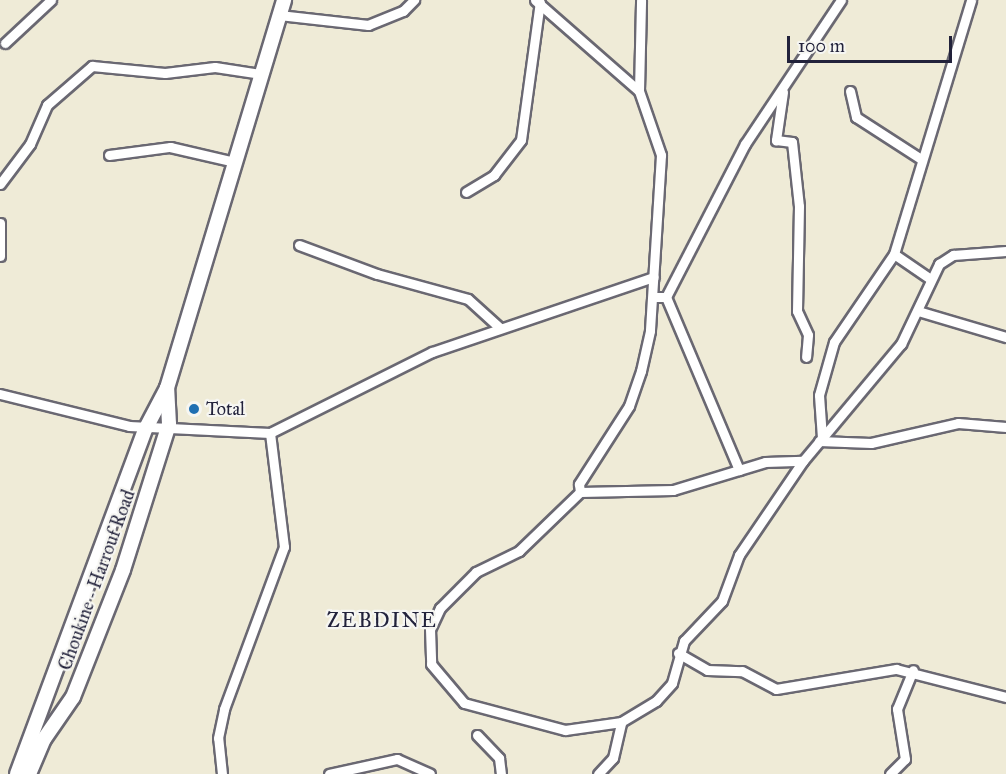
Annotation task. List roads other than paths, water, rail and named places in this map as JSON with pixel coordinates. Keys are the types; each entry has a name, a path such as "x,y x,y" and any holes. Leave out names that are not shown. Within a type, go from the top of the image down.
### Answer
{"main road":[{"name":"Choukine - Harrouf Road","path":"17,774 146,428 167,388 284,0"},
{"name":"Choukine - Harrouf Road","path":"29,774 44,739 73,697 123,570 169,424 167,388"}],"street":[{"path":"5,43 51,0"},
{"path":"279,15 368,25 403,11 414,0"},
{"path":"580,492 579,484 629,406 650,332 661,154 639,91 641,0"},
{"path":"739,470 666,297 735,162 841,0"},
{"path":"820,440 819,395 834,342 894,254 971,0"},
{"path":"538,1 639,91"},
{"path":"466,192 494,175 521,140 538,1"},
{"path":"0,184 30,144 47,105 92,66 165,73 215,67 261,74"},
{"path":"787,80 776,140 792,142 799,206 797,311 808,335 806,357"},
{"path":"850,91 856,117 921,159"},
{"path":"109,155 170,147 235,162"},
{"path":"0,223 0,256"},
{"path":"299,245 377,274 468,299 500,328"},
{"path":"803,461 765,462 673,490 580,492 519,551 476,572 447,598 430,629 428,648 441,682 464,703 555,729 621,722 669,689 678,653 722,601 739,555 803,461 894,353 918,311 929,278 954,255 1006,251"},
{"path":"894,254 929,278"},
{"path":"0,394 146,428 169,424 270,433 432,352 654,277"},
{"path":"652,297 666,297"},
{"path":"918,311 1006,337"},
{"path":"820,440 870,443 958,423 1006,427"},
{"path":"222,774 218,738 224,709 284,547 270,433"},
{"path":"678,653 707,670 742,671 776,689 877,668 913,670 1006,697"},
{"path":"890,774 905,759 897,709 913,670"},
{"path":"598,774 613,758 621,722"},
{"path":"477,735 499,758 501,774"},
{"path":"333,774 397,759 430,774"}],"place":[{"name":"Total","path":"194,409"}],"district":[{"name":"ZEBDINE","path":"382,620"}]}
